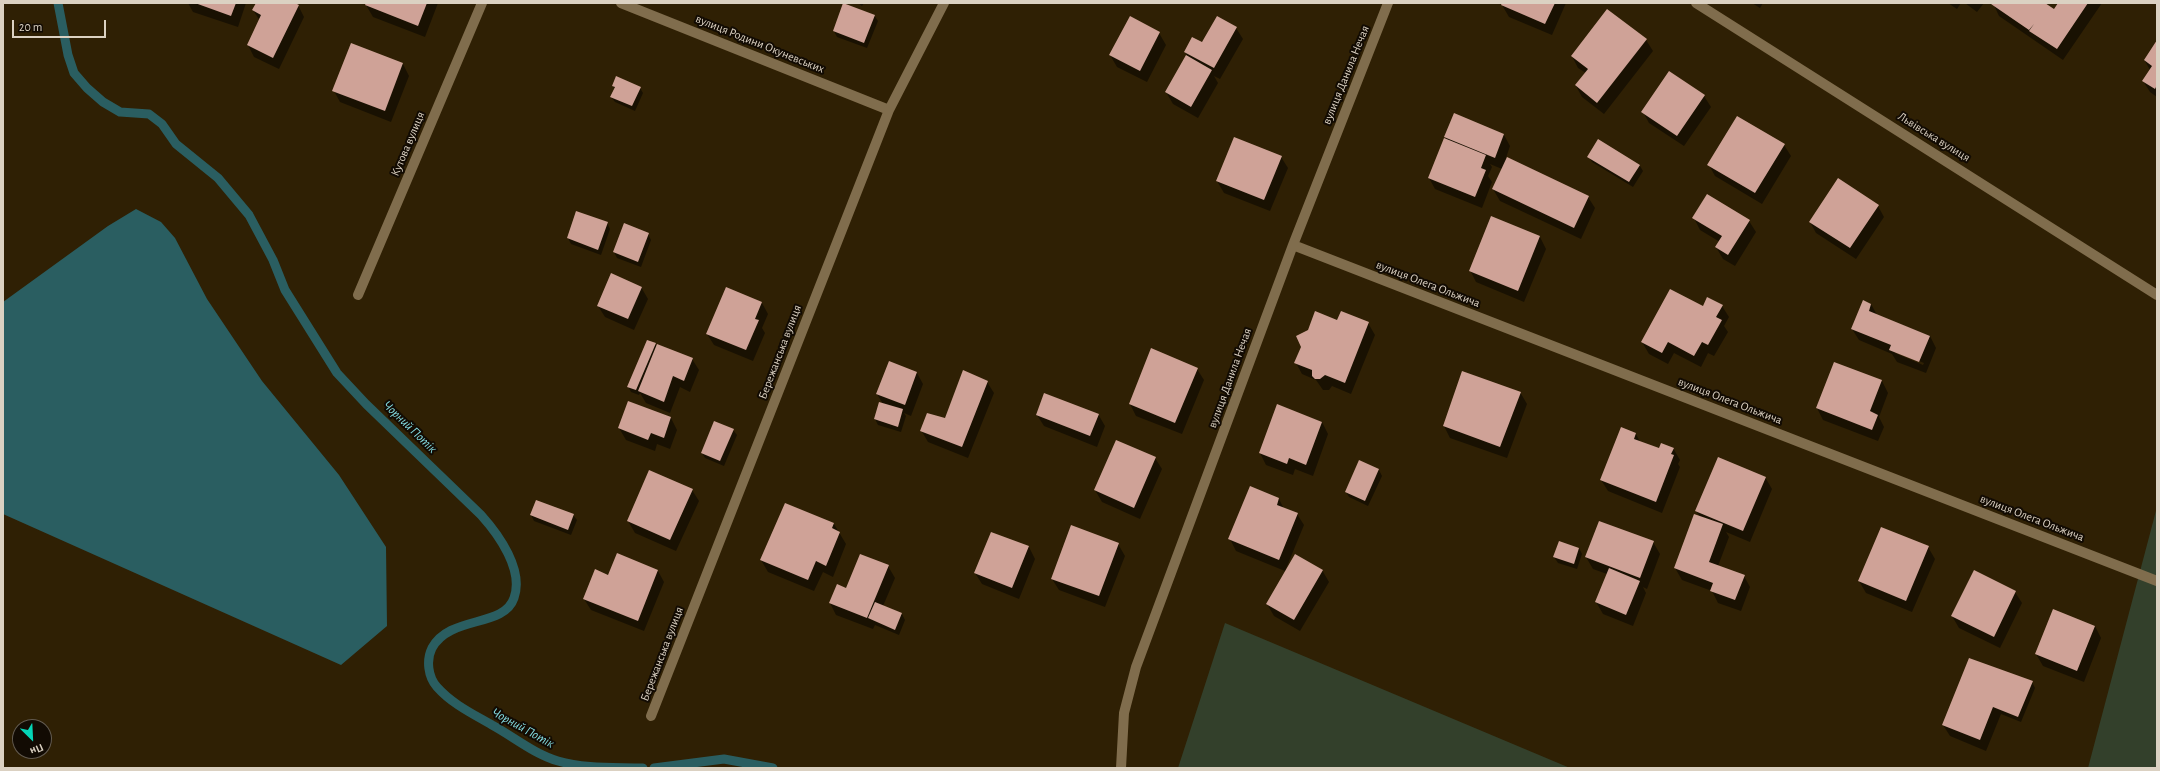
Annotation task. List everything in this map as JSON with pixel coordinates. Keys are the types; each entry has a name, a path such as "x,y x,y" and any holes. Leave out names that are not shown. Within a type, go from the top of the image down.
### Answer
{"street":[{"name":"Кутова вулиця","path":"358,295 482,3"},
{"name":"вулиця Родини Окуневських","path":"620,3 889,110"},
{"name":"Бережанська вулиця","path":"651,716 889,110 944,3"},
{"name":"вулиця Данила Нечая","path":"1121,768 1124,713 1136,667 1293,245 1388,3"},
{"name":"Львівська вулиця","path":"1696,3 2157,294"},
{"name":"вулиця Олега Ольжича","path":"1293,245 2157,581"}],"green space":[{"path":"2157,507 2157,768 2088,768"},
{"path":"1225,623 1570,768 1178,768"}],"water":[{"path":"136,209 161,222 175,238 207,299 262,381 339,475 386,547 387,626 341,665 3,514 3,302 108,226"}],"building":[{"path":"195,3 236,3 231,16"},
{"path":"256,3 295,3 299,5 273,58 247,45 261,15 252,10"},
{"path":"366,3 427,3 418,26 365,5"},
{"path":"843,3 875,15 864,43 833,31"},
{"path":"1502,3 1555,3 1545,24 1501,5"},
{"path":"2045,3 2054,9 2058,3 2088,3 2057,49 2029,31 2034,24 2029,30 1991,4"},
{"path":"1607,9 1647,39 1597,103 1575,85 1588,69 1571,56"},
{"path":"1130,16 1160,32 1140,71 1109,55"},
{"path":"1217,16 1237,27 1214,68 1184,52 1192,37 1202,42"},
{"path":"2157,40 2157,85 2155,89 2142,81 2152,66 2144,60"},
{"path":"351,43 403,63 385,111 332,91"},
{"path":"1186,55 1212,70 1191,107 1165,92"},
{"path":"1669,71 1705,95 1677,136 1641,112"},
{"path":"616,76 641,87 632,106 610,97 615,87 612,86"},
{"path":"1454,113 1504,134 1495,158 1444,137"},
{"path":"1737,116 1785,144 1755,193 1707,165"},
{"path":"1234,137 1282,156 1264,200 1216,181"},
{"path":"1444,138 1486,155 1481,168 1486,170 1475,197 1428,178"},
{"path":"1598,139 1640,165 1629,182 1587,157"},
{"path":"1507,157 1589,196 1574,228 1492,189"},
{"path":"1838,178 1879,205 1850,248 1809,222"},
{"path":"1707,194 1750,220 1728,255 1715,247 1722,236 1692,218"},
{"path":"576,211 608,222 598,250 567,238"},
{"path":"1491,216 1540,236 1518,291 1469,271"},
{"path":"624,223 649,233 638,262 613,252"},
{"path":"611,273 642,287 628,319 597,306"},
{"path":"726,287 762,302 755,319 759,320 746,350 706,334"},
{"path":"1670,289 1703,306 1707,297 1723,305 1716,317 1722,320 1708,345 1702,342 1694,356 1668,342 1662,353 1641,342"},
{"path":"1863,300 1871,304 1869,311 1930,336 1919,362 1889,350 1891,345 1851,329"},
{"path":"1315,311 1337,320 1341,311 1369,322 1345,383 1325,375 1320,379 1315,379 1312,376 1312,370 1294,363 1301,347 1296,336 1308,330"},
{"path":"647,340 656,343 636,390 627,387"},
{"path":"657,344 693,358 684,381 673,376 664,402 638,391"},
{"path":"1151,348 1198,368 1175,423 1129,404"},
{"path":"889,361 917,372 905,405 876,394"},
{"path":"1834,362 1882,380 1870,411 1878,415 1872,430 1816,408"},
{"path":"963,370 988,381 962,447 920,431 927,413 945,418"},
{"path":"1462,371 1521,392 1500,447 1443,426"},
{"path":"1044,393 1099,414 1090,436 1036,415"},
{"path":"628,401 671,417 664,438 651,433 648,440 618,428"},
{"path":"879,402 903,409 898,427 874,419"},
{"path":"1277,404 1322,422 1306,465 1289,458 1287,464 1259,453"},
{"path":"714,421 734,429 720,461 701,453"},
{"path":"1621,427 1636,433 1634,439 1659,448 1661,443 1674,448 1671,454 1674,455 1656,502 1600,480"},
{"path":"1116,440 1156,457 1134,508 1094,490"},
{"path":"1718,457 1766,477 1743,531 1695,511"},
{"path":"1359,460 1379,469 1365,501 1345,492"},
{"path":"649,470 693,489 670,540 627,521"},
{"path":"1250,486 1279,498 1277,505 1298,513 1279,560 1228,539"},
{"path":"536,500 574,514 568,530 530,515"},
{"path":"785,503 834,523 832,528 840,532 826,566 816,561 808,580 760,560"},
{"path":"1694,514 1723,524 1709,562 1745,575 1735,600 1710,591 1713,583 1674,568"},
{"path":"1599,521 1654,541 1640,578 1585,557"},
{"path":"1071,525 1119,543 1099,596 1051,579"},
{"path":"1881,527 1929,546 1906,601 1858,581"},
{"path":"991,532 1029,546 1012,588 974,573"},
{"path":"1559,541 1579,548 1574,564 1553,557"},
{"path":"617,553 658,570 638,621 583,599 595,569 608,575"},
{"path":"860,554 889,565 867,618 829,603 837,584 846,588"},
{"path":"1295,554 1323,570 1294,620 1266,604"},
{"path":"1609,568 1640,581 1626,615 1595,602"},
{"path":"1974,570 2016,591 1994,637 1951,616"},
{"path":"875,602 902,613 895,630 868,618"},
{"path":"2053,609 2095,626 2077,671 2035,654"},
{"path":"1969,658 2033,681 2018,717 1993,707 1980,740 1942,725"}],"waterway":[{"name":"Чорний Потік","path":"58,3 68,55 74,73 87,88 103,102 120,112 149,114 162,124 176,144 218,178 249,215 273,260 285,290 337,373 366,404 481,515 502,543 513,565 516,576 514,598 508,607 500,614 451,630 440,638 432,648 429,658 430,673 437,687 449,699 463,708 532,750 549,758 568,764 600,767 643,768"},
{"name":"Чорний Потік","path":"654,768 724,759 773,768"}]}
